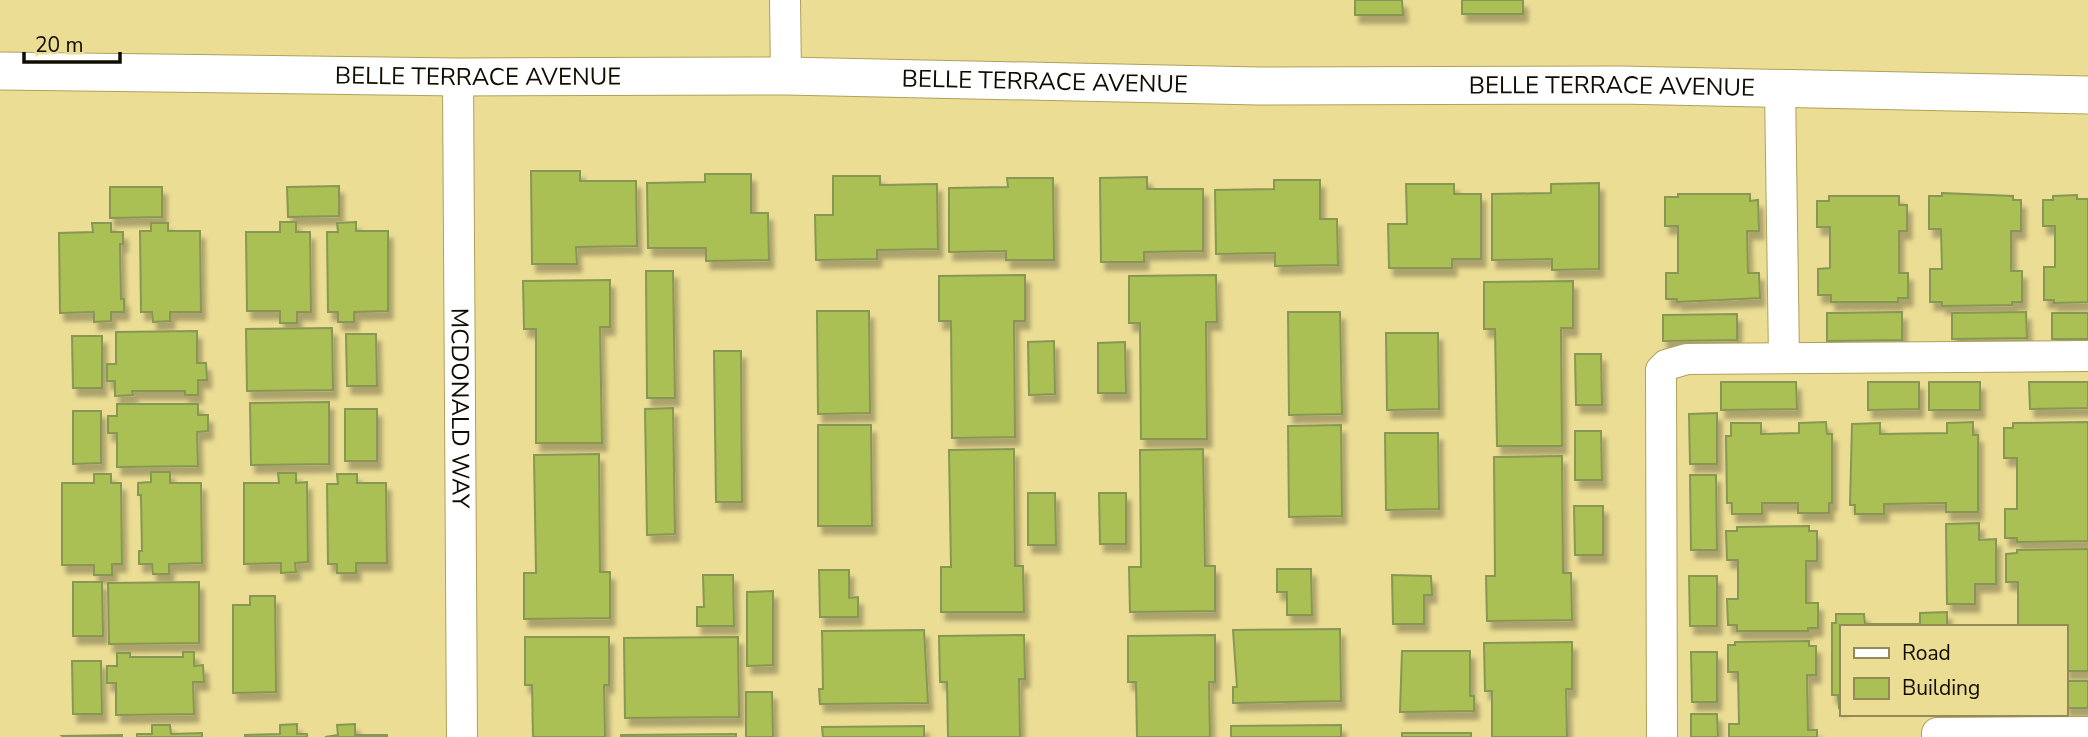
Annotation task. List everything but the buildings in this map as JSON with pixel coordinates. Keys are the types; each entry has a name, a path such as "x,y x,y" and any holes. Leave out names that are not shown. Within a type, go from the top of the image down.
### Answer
{"street":[{"path":"786,0 786,76"},
{"name":"BELLE TERRACE AVENUE","path":"0,71 458,77 786,76 1259,86 1780,88 2088,95"},
{"name":"MCDONALD WAY","path":"458,77 462,737"},
{"path":"1780,88 1784,358"},
{"path":"1662,737 1661,370 1665,365 1687,359 2088,356"},
{"path":"1937,737 1937,733 2088,732"}]}
